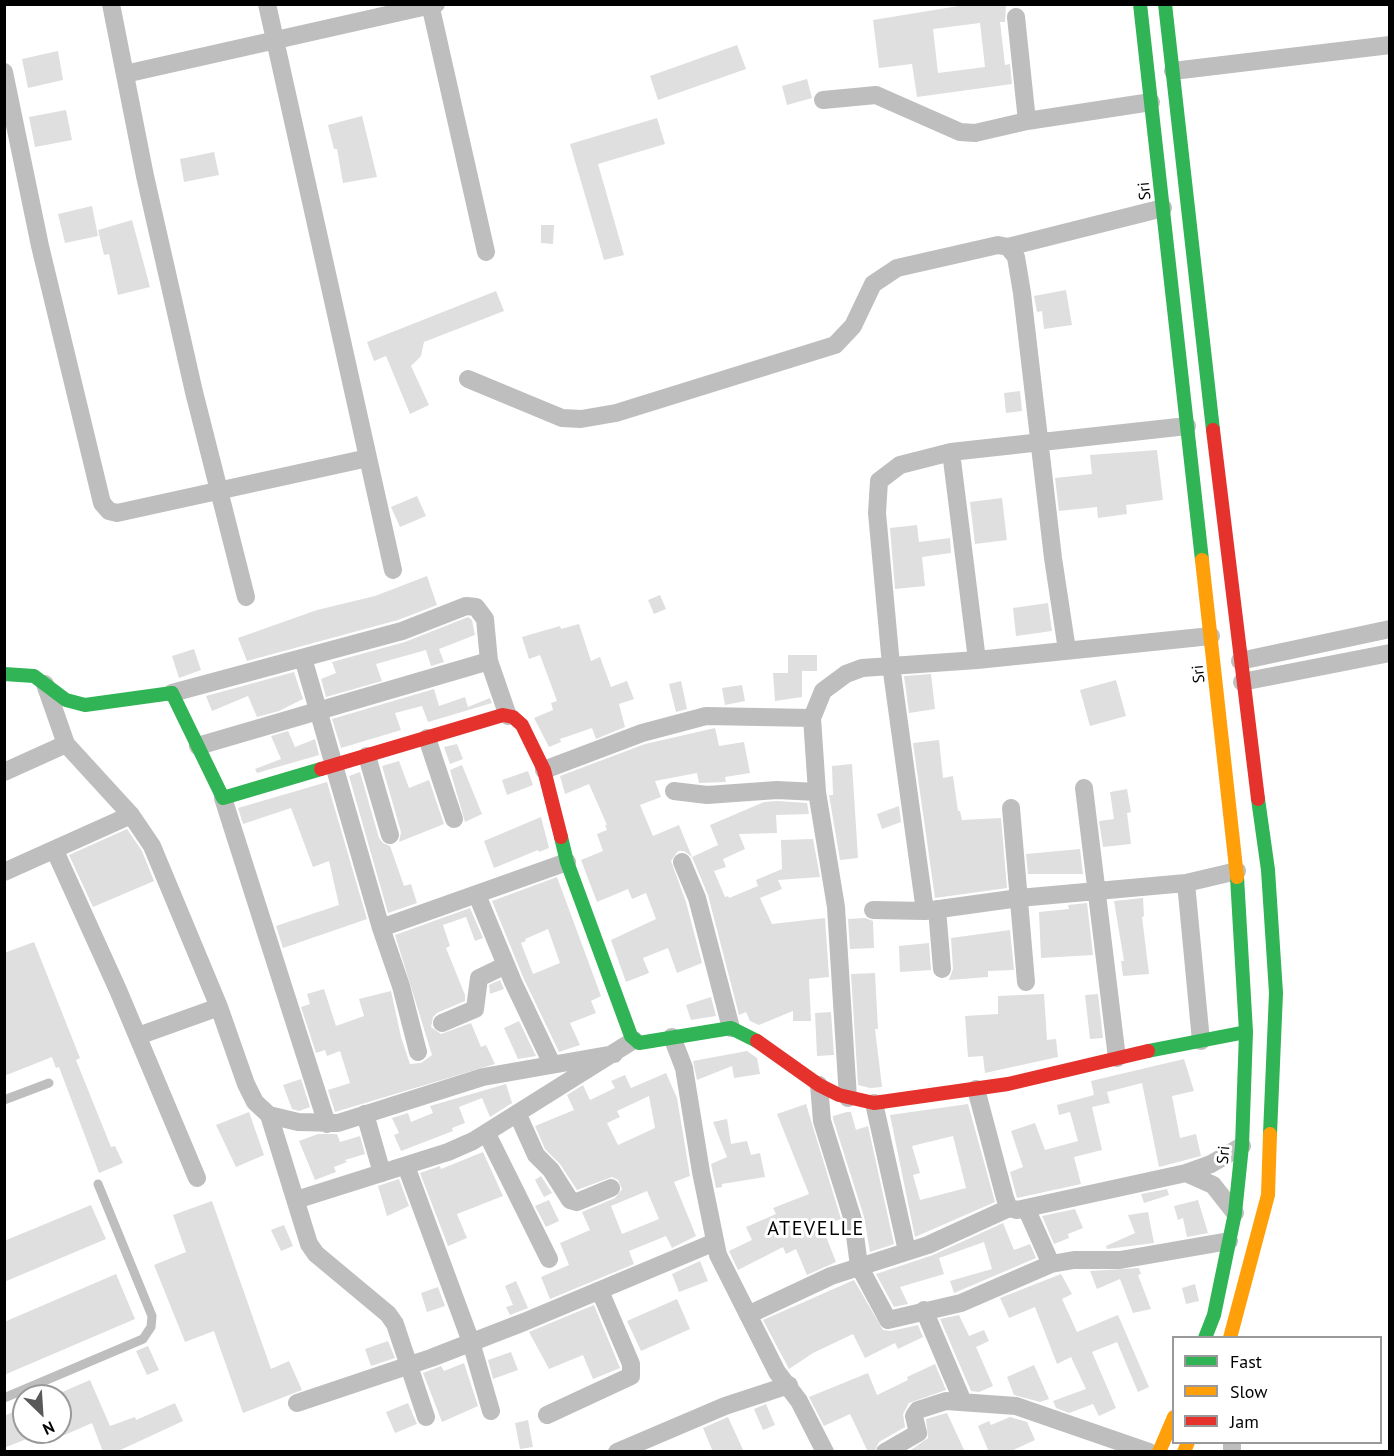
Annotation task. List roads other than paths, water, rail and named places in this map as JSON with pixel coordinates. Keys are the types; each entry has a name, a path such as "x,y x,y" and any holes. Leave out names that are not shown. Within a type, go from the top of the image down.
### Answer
{"main road":[{"name":"Sri","path":"1140,4 1211,636 1249,843 1237,871 1246,1032 1242,1146 1235,1213 1214,1315 1206,1336"},
{"path":"1165,4 1240,661 1249,843 1276,993 1268,1195 1230,1336"},
{"path":"4,674 34,676 66,700 85,705 172,693 223,798 502,715 508,716 522,725 544,770 567,862 634,1040 639,1043 731,1028 753,1038 819,1085 848,1098 874,1103 1008,1084 1117,1058 1246,1032"},
{"path":"1159,1452 1172,1420"}],"street":[{"path":"111,4 217,490 246,597"},
{"path":"267,4 393,570"},
{"path":"125,74 432,5 486,252"},
{"path":"1016,17 1027,121"},
{"path":"1173,71 1389,45"},
{"path":"4,72 40,246 102,503 109,511 117,513 368,458"},
{"path":"823,100 876,95 960,132 975,133 1027,121 1151,102"},
{"path":"468,379 562,418 581,419 616,413 835,345 853,326 873,284 897,268 998,245 1008,247 1163,208"},
{"path":"1008,247 1016,257 1067,650"},
{"path":"942,969 891,665 878,513 879,480 900,465 951,452 1187,426"},
{"path":"951,452 977,660"},
{"path":"172,693 402,631 466,606 476,607 485,619 489,661 508,716"},
{"path":"1240,661 1389,629"},
{"path":"848,1098 836,907 817,792 812,718 818,700 831,683 862,668 977,660 1211,636"},
{"path":"1242,682 1389,653"},
{"path":"303,658 381,928 401,986 418,1052"},
{"path":"198,746 489,661"},
{"path":"45,684 66,744 131,815 152,846 219,1007 246,1084 255,1102 269,1115 298,1122 327,1124 483,1077 614,1054"},
{"path":"544,770 642,733 706,716 812,718"},
{"path":"427,738 454,819"},
{"path":"4,772 66,744"},
{"path":"367,756 390,836"},
{"path":"1084,788 1117,1058"},
{"path":"674,791 707,795 777,790 817,792"},
{"path":"223,798 327,1124"},
{"path":"1011,808 1026,982"},
{"path":"4,872 131,815"},
{"path":"55,851 138,1036 197,1178"},
{"path":"381,928 567,862"},
{"path":"682,862 698,898 731,1028"},
{"path":"873,910 931,910 1019,898 1186,883 1237,871"},
{"path":"1186,883 1201,1041"},
{"path":"477,895 506,965 552,1064"},
{"path":"442,1023 475,1009 479,978 506,965"},
{"path":"138,1036 219,1007"},
{"path":"672,1037 684,1068 715,1242 728,1277 777,1372 789,1385 825,1452"},
{"path":"296,1200 448,1152 487,1134 634,1040"},
{"path":"819,1085 822,1121 853,1220 860,1266 888,1320 961,1303 1051,1264 1074,1260 1120,1260 1229,1241"},
{"path":"976,1089 1018,1208 1051,1264"},
{"path":"874,1103 907,1251"},
{"path":"365,1114 382,1173"},
{"path":"269,1115 309,1244 316,1254 388,1314 395,1324 426,1417"},
{"path":"518,1115 536,1155 551,1170 570,1200 577,1202 611,1188"},
{"path":"487,1134 549,1259"},
{"path":"748,1315 860,1266 934,1243 1018,1208 1186,1173 1210,1164 1242,1146"},
{"path":"406,1166 471,1342 491,1411"},
{"path":"1186,1173 1214,1185 1235,1213"},
{"path":"297,1403 471,1342 715,1242"},
{"path":"547,1415 631,1376 631,1364 600,1291"},
{"path":"924,1310 963,1401"},
{"path":"1214,1315 1228,1336"},
{"path":"617,1452 724,1406 789,1385"},
{"path":"885,1452 918,1433 914,1416 918,1410 946,1401 1016,1406 1138,1450"}],"lane":[{"path":"4,1100 48,1083"},
{"path":"4,1398 143,1339 151,1327 152,1316 98,1184"}],"district":[{"name":"ATEVELLE","path":"816,1229"}]}
